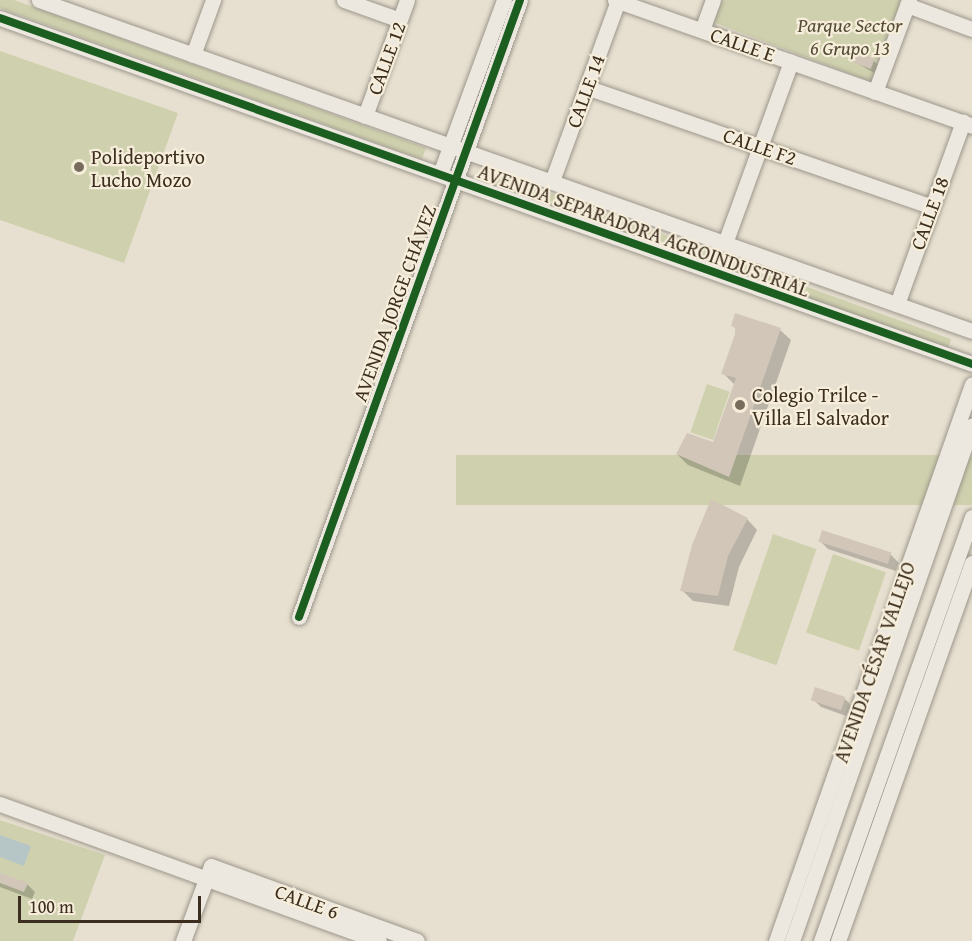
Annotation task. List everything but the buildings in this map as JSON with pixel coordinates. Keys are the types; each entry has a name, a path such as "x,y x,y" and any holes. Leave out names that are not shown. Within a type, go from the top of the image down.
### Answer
{"street":[{"name":"AVENIDA SEPARADORA AGROINDUSTRIAL","path":"39,0 972,332"},
{"path":"193,55 213,0"},
{"path":"344,0 400,20"},
{"name":"CALLE 12","path":"365,116 407,0"},
{"path":"440,174 504,0"},
{"name":"AVENIDA JORGE CHÁVEZ","path":"299,617 520,0"},
{"path":"702,30 713,0"},
{"name":"CALLE E","path":"616,1 967,124"},
{"name":"CALLE 14","path":"552,181 616,1"},
{"path":"875,92 908,3 972,29"},
{"name":"AVENIDA SEPARADORA AGROINDUSTRIAL","path":"0,18 972,364"},
{"path":"725,243 791,62"},
{"name":"CALLE F2","path":"586,87 760,145 932,207"},
{"name":"CALLE 18","path":"897,304 932,207 967,124"},
{"name":"AVENIDA CÉSAR VALLEJO","path":"777,941 972,384"},
{"name":"AVENIDA CÉSAR VALLEJO","path":"792,941 972,425"},
{"path":"821,941 972,516"},
{"path":"838,941 972,563"},
{"name":"CALLE 6","path":"0,804 205,879 417,941"},
{"path":"183,941 205,879"},
{"name":"CALLE 6","path":"289,902 379,941"}],"green space":[{"path":"0,0 14,0 426,148 422,159 0,8"},
{"name":"Parque Sector 6 Grupo 13","path":"722,0 901,0 872,82 713,22"},
{"name":"Polideportivo Lucho Mozo","path":"0,51 178,113 124,263 0,220"},
{"path":"486,170 951,339 947,351 482,181"},
{"path":"707,384 730,392 713,440 690,432"},
{"path":"456,455 972,455 972,505 456,505"},
{"path":"773,534 816,549 776,665 733,650"},
{"path":"833,554 886,572 859,651 806,632"},
{"path":"0,820 105,855 73,941 0,941"}],"shaded area":[{"path":"0,835 31,846 24,866 0,857"}],"cycle path":[{"path":"299,617 520,0"},
{"path":"0,18 972,364"}],"place":[{"name":"Polideportivo Lucho Mozo","path":"79,167"},
{"name":"Colegio Trilce - Villa El Salvador","path":"740,405"}]}
